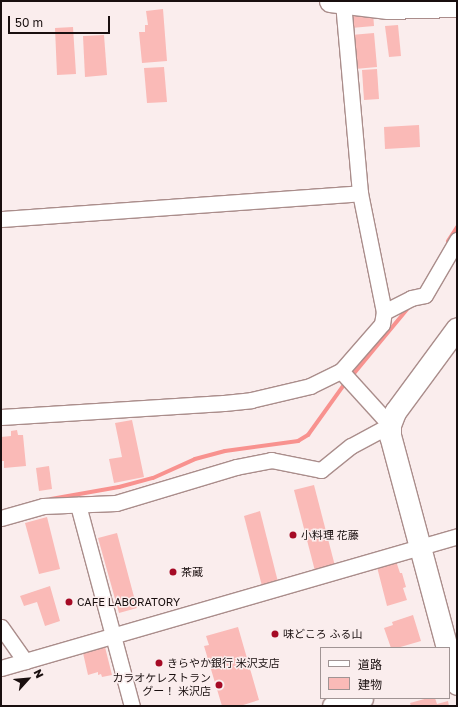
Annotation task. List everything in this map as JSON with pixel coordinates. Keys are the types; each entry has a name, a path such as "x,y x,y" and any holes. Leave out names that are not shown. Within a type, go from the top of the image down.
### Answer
{"street":[{"path":"1,418 251,400 310,386 341,371 382,324 384,312 360,193 336,2 388,8 457,6"},
{"path":"1,219 360,193"},
{"path":"384,312 411,298 425,295 457,240"},
{"path":"447,647 390,436 390,425 395,412 456,333"},
{"path":"341,371 390,425"},
{"path":"1,518 43,506 116,503 236,467 271,460 321,470 351,446 390,425"},
{"path":"78,505 132,706"},
{"path":"1,668 457,536"},
{"path":"1,627 25,661"},
{"path":"333,706 358,699"}],"building":[{"path":"163,9 167,61 142,63 139,32 145,32 145,25 148,25 146,11"},
{"path":"373,12 374,26 351,28 349,13"},
{"path":"398,25 401,56 389,57 385,26"},
{"path":"73,27 76,74 57,75 55,28"},
{"path":"374,33 377,67 355,69 351,35"},
{"path":"104,35 107,75 85,77 83,36"},
{"path":"164,67 167,102 147,103 144,68"},
{"path":"377,69 379,99 364,100 362,70"},
{"path":"419,125 420,147 385,149 384,127"},
{"path":"132,420 144,477 114,483 109,459 122,457 115,423"},
{"path":"17,430 18,435 23,435 26,466 4,468 4,461 1,461 1,437 11,436 11,431"},
{"path":"49,466 52,489 39,491 36,468"},
{"path":"314,485 335,566 315,571 294,490"},
{"path":"260,511 278,582 262,586 244,516"},
{"path":"47,517 60,569 39,574 25,523"},
{"path":"117,533 137,608 119,613 98,538"},
{"path":"396,561 400,573 402,573 406,587 403,588 407,600 387,606 377,567"},
{"path":"50,586 60,621 45,626 37,602 24,606 20,596"},
{"path":"413,615 421,641 400,647 391,647 384,628 393,625 392,622"},
{"path":"238,627 259,700 240,706 222,706 204,646 209,645 206,636"},
{"path":"105,647 112,675 102,677 101,674 98,675 98,672 88,675 83,653"},
{"path":"424,699 435,699 437,704 448,701 449,706 411,706 410,703"}],"waterway":[{"path":"448,241 457,227"},
{"path":"351,377 413,302"},
{"path":"51,499 119,487 153,478 195,459 225,451 298,441 308,435 346,382"}],"place":[{"name":"小料理 花藤","path":"293,535"},
{"name":"茶蔵","path":"173,572"},
{"name":"CAFE LABORATORY","path":"69,602"},
{"name":"味どころ ふる山","path":"275,634"},
{"name":"きらやか銀行 米沢支店","path":"159,663"},
{"name":"カラオケレストラン グー！ 米沢店","path":"219,685"}]}
